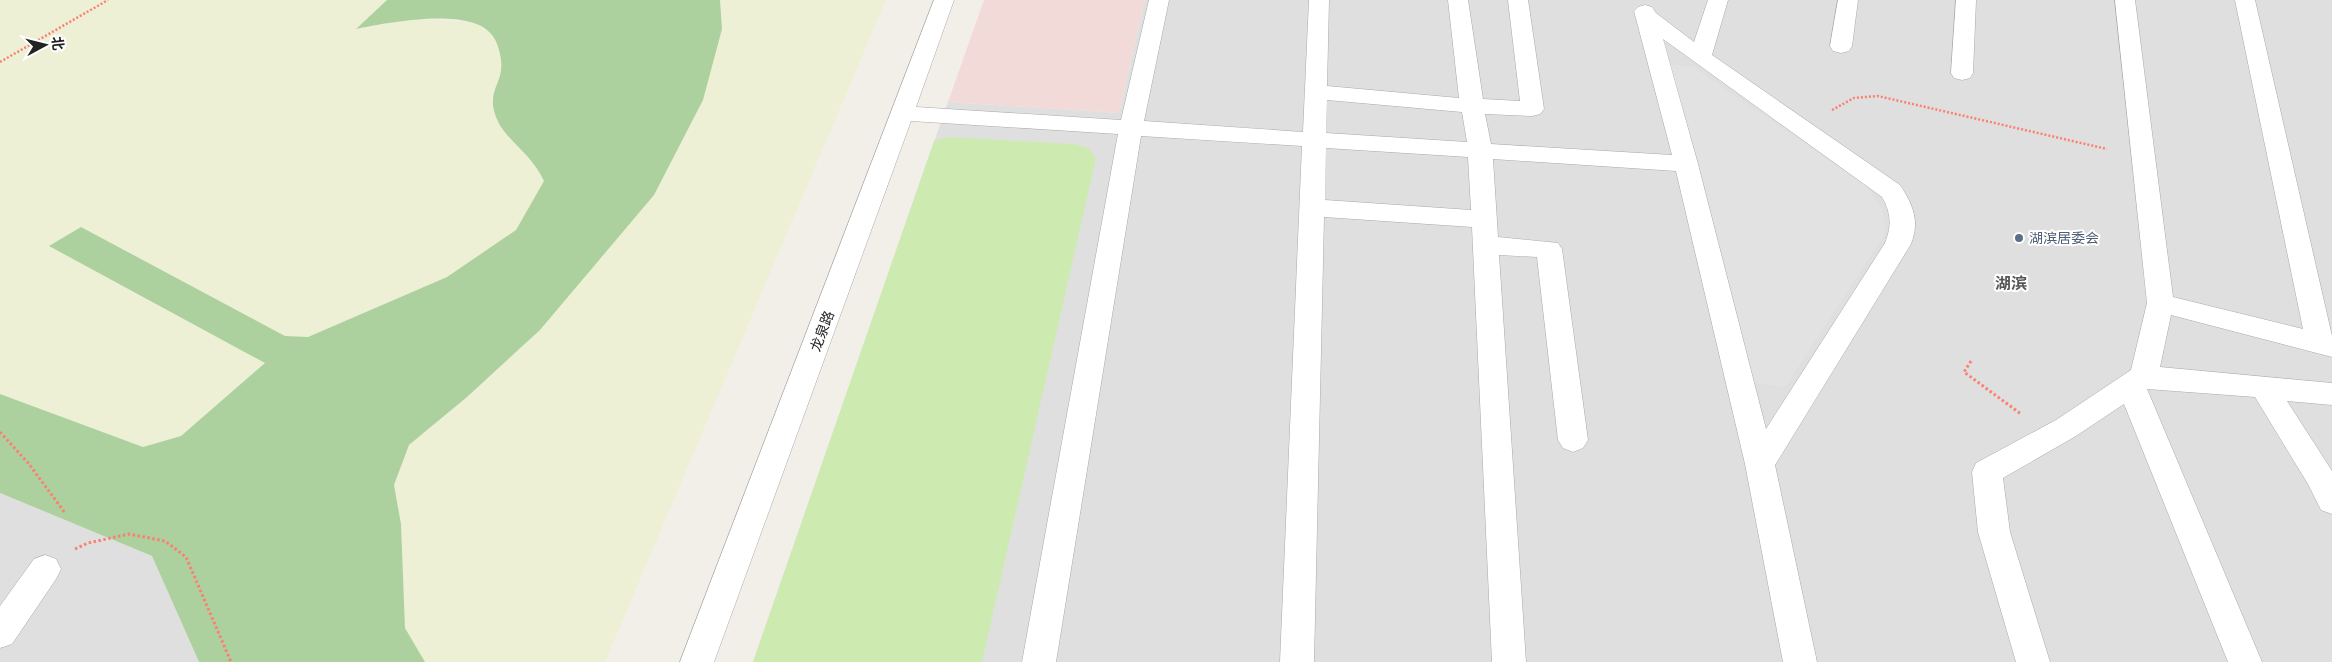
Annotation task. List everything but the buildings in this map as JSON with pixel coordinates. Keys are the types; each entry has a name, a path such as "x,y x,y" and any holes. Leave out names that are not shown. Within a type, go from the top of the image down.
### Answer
{"street":[{"name":"龙泉路","path":"697,662 904,113 944,0"},
{"path":"1040,662 1131,127 1159,0"},
{"path":"1298,662 1314,138 1318,92 1319,0"},
{"path":"1458,0 1472,106 1480,150 1509,662"},
{"path":"1318,92 1472,106 1532,109 1518,0"},
{"path":"1700,57 1718,0"},
{"path":"1841,46 1848,0"},
{"path":"1962,73 1966,0"},
{"path":"2125,0 2160,302 2137,381 2245,662"},
{"path":"2160,302 2326,345 2245,0"},
{"path":"1644,8 1700,57 1891,191 1901,204 1904,230 1898,244 1760,464"},
{"path":"1644,8 1686,164 1760,464 1800,662"},
{"path":"904,113 1314,138 1686,164"},
{"path":"1312,208 1485,232 1548,249 1573,440"},
{"path":"2033,662 1994,532 1987,472 2052,436 2137,381 2263,387 2332,394"},
{"path":"2263,387 2320,477 2332,501"},
{"path":"0,633 45,569"}],"path":[{"path":"0,62 108,0"},
{"path":"1806,131 1843,101 1855,96 1878,96 2143,157"},
{"path":"1971,361 1964,372 2052,436"},
{"path":"0,432 29,464 65,513"},
{"path":"45,569 71,551 88,543 130,534 165,541 186,557 230,662"}],"shaded area":[{"path":"984,0 1145,0 1119,113 948,102"},
{"path":"1145,0 2332,0 2332,662 753,662 948,102 1119,113"},
{"path":"1670,64 1693,67 1866,186 1882,209 1885,223 1884,236 1785,387 1754,383"},
{"path":"0,493 152,556 199,662 0,662"}],"green space":[{"path":"0,0 387,0 357,28 414,19 473,22 492,34 500,53 503,70 491,100 509,138 532,162 545,181 516,230 447,277 308,337 285,336 50,246 265,363 181,436 143,447 0,394"},
{"path":"387,0 720,0 722,29 703,100 654,195 540,330 467,397 409,445 394,485 401,524 405,628 425,662 199,662 152,556 0,493 0,394 143,447 181,436 265,363 49,246 81,227 285,336 308,337 447,277 516,230 544,181 534,164 506,134 495,114 493,98 500,75 501,60 494,37 481,26 466,21 447,19 387,23 356,29"},
{"path":"720,0 886,0 605,662 425,662 405,628 401,524 394,485 409,445 467,397 540,330 722,29"},
{"path":"948,137 1074,144 1088,148 1096,158 982,662 753,662 934,141"}],"place":[{"name":"湖滨居委会","path":"2019,238"}],"district":[{"name":"湖滨","path":"2011,283"}]}
